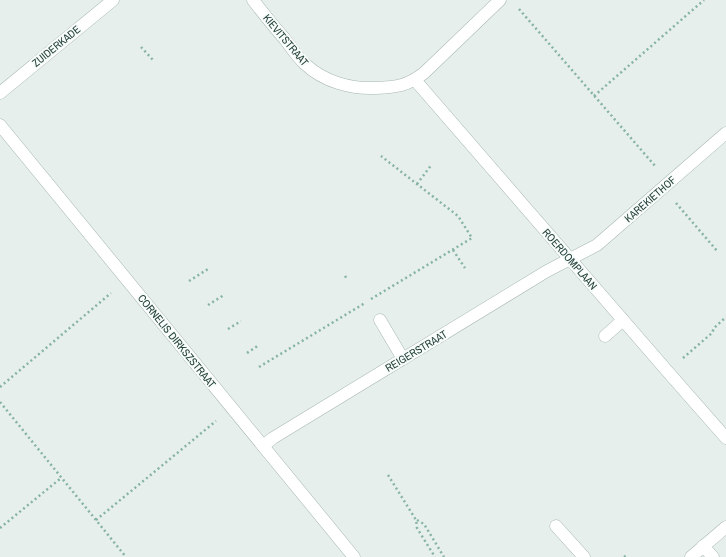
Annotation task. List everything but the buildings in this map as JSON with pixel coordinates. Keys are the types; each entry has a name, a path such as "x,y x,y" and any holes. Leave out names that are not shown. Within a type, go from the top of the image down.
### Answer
{"street":[{"name":"ZUIDERKADE","path":"0,93 113,0"},
{"name":"KIEVITSTRAAT","path":"253,0 305,64 316,73 327,79 340,84 367,89 398,86 415,80"},
{"path":"415,80 500,0"},
{"name":"ROERDOMPLAAN","path":"415,80 726,438"},
{"name":"CORNELIS DIRKSZSTRAAT","path":"0,125 354,557"},
{"name":"KAREKIETHOF","path":"571,259 597,244 726,133"},
{"name":"REIGERSTRAAT","path":"264,446 273,438 547,271 571,259"},
{"path":"380,320 403,359"},
{"path":"605,336 623,320"},
{"path":"556,526 584,557"},
{"path":"691,557 726,527"},
{"path":"703,546 713,557"}],"path":[{"path":"594,96 704,0"},
{"path":"518,8 657,168"},
{"path":"141,47 153,60"},
{"path":"381,156 458,216 472,238 394,286"},
{"path":"417,184 432,164"},
{"path":"674,201 718,252"},
{"path":"453,250 465,268"},
{"path":"189,281 208,269"},
{"path":"208,305 224,295"},
{"path":"0,387 103,300"},
{"path":"684,358 712,333 714,328 726,317"},
{"path":"259,367 339,319"},
{"path":"228,329 241,321"},
{"path":"247,353 260,345"},
{"path":"0,402 126,557"},
{"path":"96,520 208,427"},
{"path":"388,475 416,520 417,528 435,557"},
{"path":"0,528 61,478"},
{"path":"416,520 424,524 444,557"}]}
